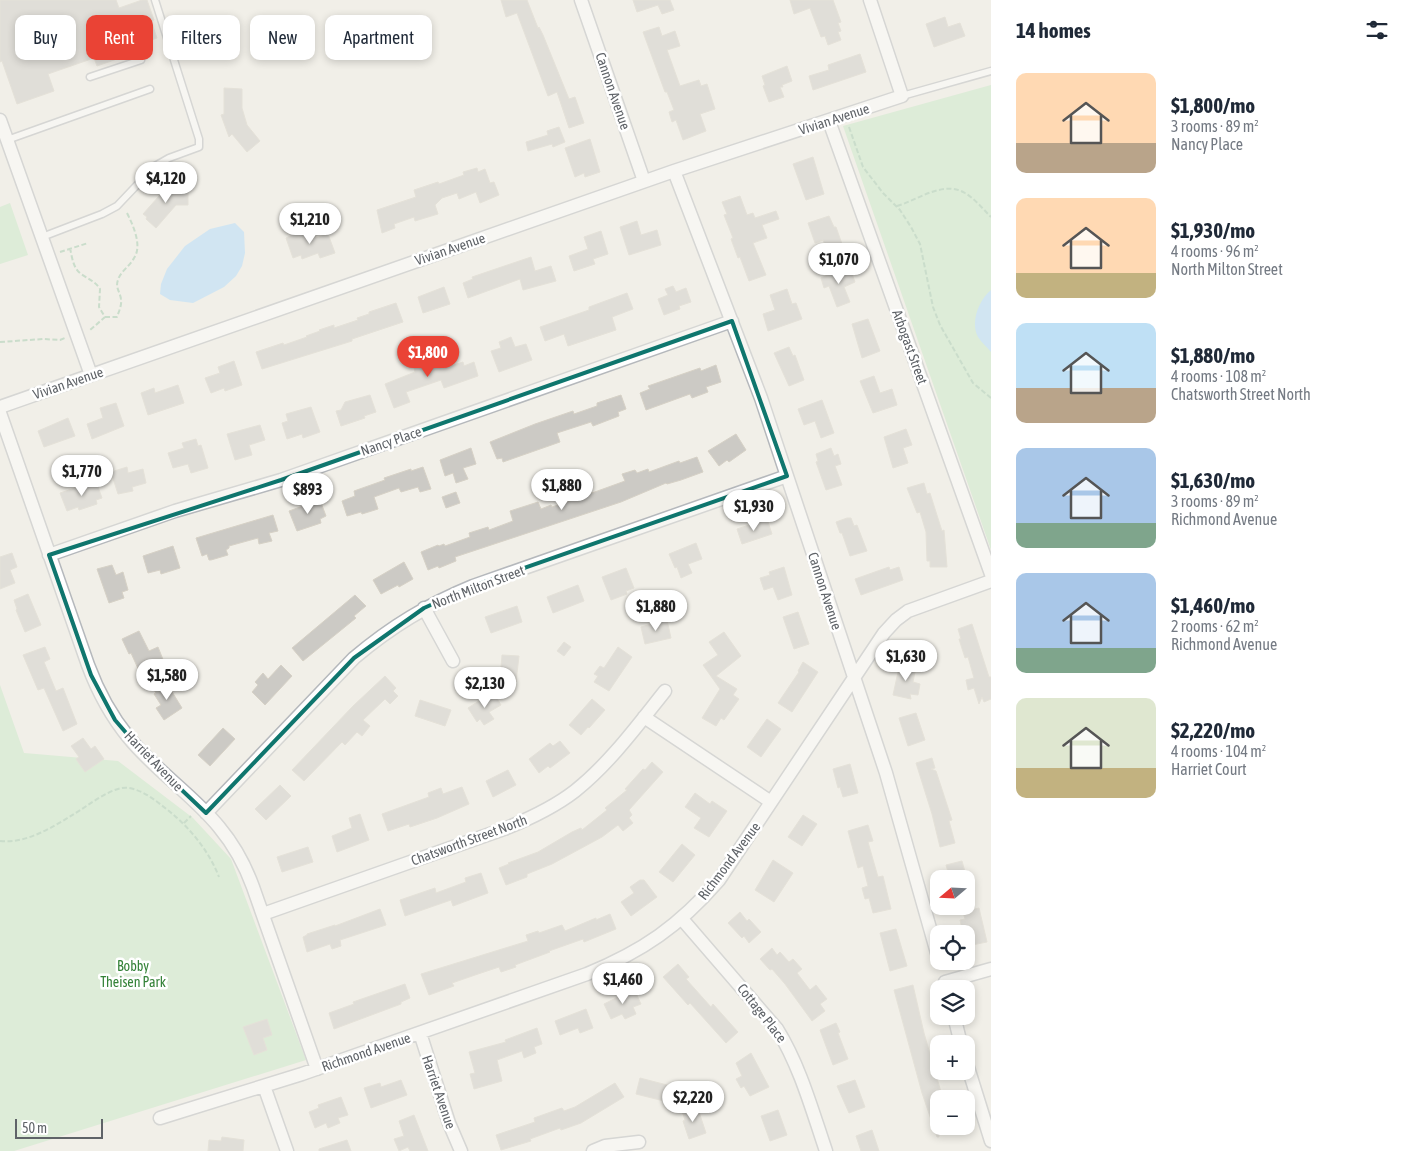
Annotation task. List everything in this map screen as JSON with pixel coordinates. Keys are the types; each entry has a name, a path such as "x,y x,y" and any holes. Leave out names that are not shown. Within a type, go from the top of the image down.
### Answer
{"street":[{"name":"Cannon Avenue","path":"580,0 644,181"},
{"path":"870,0 902,96"},
{"name":"Vivian Avenue","path":"0,407 644,181 902,96"},
{"path":"0,120 91,375"},
{"name":"Arbogast Street","path":"829,121 991,574"},
{"name":"Cannon Avenue","path":"674,171 761,398 901,823 930,928"},
{"name":"Nancy Place","path":"49,555 175,511 281,480 732,321"},
{"name":"Harriet Avenue","path":"0,413 91,675 111,713 130,739 219,826 242,860 263,914 317,1069"},
{"name":"North Milton Street","path":"206,813 354,658 376,640 424,608 473,586 787,476"},
{"name":"Richmond Avenue","path":"160,1118 317,1069 420,1033 587,974 614,963 640,949 682,919 719,880 854,678 884,634 896,620 908,611 991,581"},
{"path":"424,608 453,661"},
{"name":"Chatsworth Street North","path":"263,914 504,829 552,806 573,792 594,774 665,691"},
{"path":"644,717 772,802"},
{"name":"Cottage Place","path":"682,919 777,1029 796,1064 826,1151"},
{"path":"961,980 991,970"},
{"name":"Harriet Avenue","path":"420,1033 449,1123 461,1151"},
{"path":"972,1080 991,1141"},
{"path":"264,1086 287,1151"},
{"path":"593,1151 605,1146 639,1142"}],"lane":[{"path":"42,237 102,214 117,206 155,166 169,158 199,147 197,130 155,0"},
{"path":"90,77 140,60"},
{"path":"902,96 991,71"},
{"path":"7,140 150,89"}],"path":[{"path":"845,115 853,142 864,167 874,182 896,206 920,244 933,307 940,325 974,383 991,398"},
{"path":"896,206 940,189 952,188 966,193 991,217"},
{"path":"105,317 117,317 121,306 121,297 117,288 118,280 135,257 137,244 133,224 121,202"},
{"path":"48,256 88,242"},
{"path":"0,841 20,841 75,814 108,793 127,787 150,796 184,823 213,860 220,877"}],"highlighted area":[{"path":"732,321 787,476 473,586 424,608 354,658 206,813 147,757 115,720 91,675 49,555 281,480"}],"green space":[{"path":"991,85 991,550 843,126"},
{"path":"10,203 28,255 0,264 0,207"},
{"name":"Bobby Theisen Park","path":"0,685 24,753 118,761 193,818 231,859 306,1060 14,1151 0,1151"}],"water":[{"path":"235,223 244,232 245,253 242,266 236,276 224,287 193,303 170,300 160,294 161,284 167,269 185,246 210,229"},
{"path":"991,290 991,352 978,337 975,318 983,299"}],"building":[{"path":"0,0 116,0 119,8 147,0 152,15 86,15 86,60 88,60 48,74 54,91 17,104 2,61 0,62"},
{"path":"501,0 527,0 569,99 575,97 584,123 569,128 557,92 548,96 517,13 506,17"},
{"path":"633,0 670,0 674,10 662,14 658,5 637,12"},
{"path":"790,0 833,0 841,22 838,23 841,31 838,32 841,40 828,45 825,36 821,37 810,8 794,14"},
{"path":"945,17 948,27 960,23 965,36 934,47 926,24"},
{"path":"153,27 157,38 153,39"},
{"path":"659,27 662,36 675,31 680,46 667,50 680,86 699,80 701,86 707,84 715,109 700,114 706,131 683,140 676,120 672,122 669,112 674,110 667,92 665,92 643,32"},
{"path":"860,54 866,72 813,90 809,76 829,70 828,65"},
{"path":"95,60 114,60 97,66"},
{"path":"787,66 792,81 780,87 784,97 769,102 763,86 765,85 762,76"},
{"path":"224,88 242,89 242,108 247,125 260,141 247,152 232,134 229,137 221,115 224,114"},
{"path":"559,127 565,142 553,147 552,144 528,151 526,142 548,135 547,131"},
{"path":"590,139 600,172 585,177 584,173 575,177 565,148"},
{"path":"813,157 824,194 806,200 793,164"},
{"path":"477,168 478,172 485,169 490,183 494,182 499,195 480,203 476,192 459,199 457,193 442,198 435,205 438,214 415,221 414,217 394,224 395,228 382,233 377,210 416,197 414,190 438,182 439,184 464,175 463,172"},
{"path":"184,186 185,192 188,192 188,205 176,205 156,228 143,214 167,187"},
{"path":"740,196 747,215 753,213 755,218 776,211 779,219 762,225 767,238 753,243 766,275 749,281 731,239 733,238 724,215 727,214 722,202"},
{"path":"829,216 834,227 836,227 842,244 827,250 823,240 815,243 808,223"},
{"path":"637,221 641,235 657,230 661,245 629,255 620,227"},
{"path":"305,229 306,231 313,229 316,238 328,234 335,253 320,258 318,253 302,259 301,255 293,258 286,238"},
{"path":"601,231 608,254 593,259 595,264 574,271 569,256 588,249 584,237"},
{"path":"531,257 535,271 551,266 556,281 523,290 520,279 468,298 463,283 473,279 472,277"},
{"path":"849,266 855,282 844,287 850,302 837,307 829,286 824,288 821,278"},
{"path":"673,286 676,292 686,288 691,302 679,306 680,309 664,315 658,299 668,295 665,289"},
{"path":"444,287 450,304 423,313 418,297"},
{"path":"787,289 792,304 796,303 802,319 768,331 763,314 775,310 770,295"},
{"path":"627,293 633,309 612,317 616,330 568,346 564,334 545,341 540,327 589,310 589,307"},
{"path":"396,303 403,322 352,339 352,341 262,369 256,352 283,343 284,345 334,325 334,328 358,320 357,318 369,314 369,312"},
{"path":"868,319 880,351 862,358 852,324"},
{"path":"511,337 515,347 526,344 532,360 499,372 491,351 501,348 499,342"},
{"path":"789,347 793,356 795,355 804,380 789,386 774,353"},
{"path":"421,353 423,361 437,357 442,369 463,362 464,366 474,362 478,376 444,388 441,380 406,392 410,402 394,408 385,384 415,372 411,356"},
{"path":"234,361 242,385 225,391 224,388 211,393 205,378 220,373 218,367"},
{"path":"716,365 721,382 706,387 708,392 692,398 690,394 646,410 640,393 650,389 648,386 700,368 701,371"},
{"path":"874,376 880,393 892,389 897,405 873,413 860,381"},
{"path":"178,385 184,403 148,415 141,393 154,388 155,393"},
{"path":"370,395 376,412 341,426 336,411 341,410 345,402"},
{"path":"621,395 626,409 618,412 619,416 593,426 591,422 557,433 560,442 503,462 502,458 497,459 490,442 573,411 574,414 597,406 597,403"},
{"path":"822,400 834,433 821,438 815,421 804,425 798,409"},
{"path":"116,403 124,426 92,439 87,424 103,418 100,408"},
{"path":"311,407 320,432 303,438 302,434 287,439 282,423 288,421 286,414"},
{"path":"68,418 75,436 44,447 38,431"},
{"path":"260,425 265,440 249,445 252,455 235,460 227,434"},
{"path":"906,429 912,445 903,448 908,463 893,468 884,437"},
{"path":"736,434 746,450 729,462 727,460 719,466 708,451"},
{"path":"196,439 198,446 201,445 208,468 191,473 188,464 173,468 168,453 184,448 182,443"},
{"path":"471,448 476,464 463,468 468,479 456,483 453,473 445,476 440,460"},
{"path":"831,448 834,456 838,454 841,464 835,466 842,485 826,490 816,462 818,461 816,454"},
{"path":"697,457 703,472 666,483 621,502 455,557 456,561 439,568 438,566 428,570 421,552 438,545 444,544 445,546 470,537 469,533 488,527 489,530 513,521 510,511 538,502 541,509 551,505 552,507 584,496 582,491 590,488 592,493 625,481 622,474 635,470 637,473 648,469 649,472 679,461 680,463"},
{"path":"127,467 128,473 143,469 146,483 132,487 133,491 118,494 111,472"},
{"path":"423,467 431,489 420,492 418,487 401,492 399,488 374,497 378,509 347,516 342,501 355,496 354,491 385,480 384,478"},
{"path":"96,481 102,498 96,500 97,504 79,510 78,507 67,511 60,493"},
{"path":"924,483 927,494 930,493 942,531 944,530 947,567 930,567 930,561 927,561 926,532 920,512 917,513 907,488"},
{"path":"456,492 460,503 446,508 442,497"},
{"path":"320,500 326,516 320,519 321,523 297,531 289,511"},
{"path":"273,515 278,531 269,533 272,541 259,544 258,538 229,546 226,550 228,555 211,560 209,560 207,554 202,556 196,538"},
{"path":"851,518 854,526 857,525 867,551 850,556 836,522"},
{"path":"767,519 772,534 742,544 737,529"},
{"path":"696,543 702,559 688,564 692,573 681,578 669,554"},
{"path":"173,546 180,568 161,574 160,570 148,573 143,556"},
{"path":"12,553 17,567 10,570 15,583 0,589 0,557"},
{"path":"404,562 413,579 381,594 373,580"},
{"path":"112,565 116,575 123,572 128,590 122,592 124,598 109,603 97,569"},
{"path":"784,567 792,595 778,600 773,587 764,590 760,578 770,575 769,572"},
{"path":"889,567 890,570 899,567 903,580 861,595 855,579"},
{"path":"626,568 634,588 626,591 627,594 611,600 602,577"},
{"path":"578,585 584,601 553,613 547,597"},
{"path":"28,594 41,625 25,632 14,600"},
{"path":"355,595 366,606 354,616 356,618 303,661 292,648"},
{"path":"517,606 522,622 491,633 485,617"},
{"path":"798,612 809,644 794,649 783,617"},
{"path":"667,620 671,638 645,644 641,627"},
{"path":"972,624 989,677 991,677 991,699 984,702 982,697 979,704 974,688 968,690 966,680 974,678 968,657 965,658 958,629"},
{"path":"139,631 149,651 158,647 164,662 140,673 122,639"},
{"path":"724,632 741,656 716,676 737,689 733,695 739,699 724,720 721,718 716,726 702,718 720,689 703,665 718,655 709,642"},
{"path":"564,642 571,647 564,656 557,651"},
{"path":"45,647 50,659 44,662 56,691 63,688 77,724 63,731 44,688 38,690 23,655"},
{"path":"618,647 632,657 609,691 594,682 598,676 594,674 600,666 604,668"},
{"path":"502,655 519,656 516,682 500,680"},
{"path":"803,662 818,672 792,712 778,703 799,672"},
{"path":"900,663 916,667 913,682 920,684 918,695 910,694 911,699 893,695"},
{"path":"281,665 292,676 265,705 252,692 258,685 255,682 263,673 268,679"},
{"path":"385,676 396,688 393,691 398,696 390,704 385,699 363,720 370,726 362,736 357,732 345,745 342,742 304,781 292,770 353,706"},
{"path":"166,682 182,708 164,720 156,708 161,705 154,694 156,693 154,690"},
{"path":"493,692 501,705 489,712 494,719 484,725 480,719 477,722 468,708"},
{"path":"592,699 605,710 581,735 569,725"},
{"path":"420,700 451,710 445,726 415,716"},
{"path":"916,713 925,740 908,746 899,718"},
{"path":"767,719 781,729 761,757 747,747"},
{"path":"223,728 235,739 210,766 198,755"},
{"path":"83,738 91,749 95,746 104,759 85,772 76,759 79,757 71,746"},
{"path":"560,741 570,753 550,768 548,766 539,773 529,759 550,743 553,746"},
{"path":"932,758 935,768 931,769 936,771 952,820 949,821 955,843 940,847 916,763"},
{"path":"652,762 663,772 629,810 632,815 629,818 633,823 623,831 618,825 602,837 552,864 506,885 499,868 538,852 572,832 581,828 582,830 607,810 605,808 627,790 625,789"},
{"path":"850,764 858,793 843,797 840,787 838,788 833,769"},
{"path":"508,770 516,785 493,797 486,781"},
{"path":"280,785 291,796 266,820 255,809"},
{"path":"462,787 469,804 410,827 409,824 388,831 382,814 429,797 428,793 441,788 443,794"},
{"path":"695,793 710,804 712,801 727,811 709,837 694,828 701,818 685,807"},
{"path":"360,814 369,840 337,852 332,836 352,828 349,818"},
{"path":"803,815 817,824 802,846 788,837"},
{"path":"868,825 873,841 868,842 878,877 883,876 891,909 873,913 869,898 865,899 862,888 868,886 863,866 858,868 848,831"},
{"path":"682,844 695,855 673,882 659,872"},
{"path":"308,847 313,862 282,872 277,857"},
{"path":"773,860 793,873 774,902 755,890"},
{"path":"962,861 964,870 947,870 946,865"},
{"path":"481,873 488,893 453,906 451,900 405,916 400,900 435,888 436,893 466,882 465,878"},
{"path":"640,880 644,880 657,897 631,916 621,902 634,893 630,887"},
{"path":"979,908 987,942 975,944 975,925 961,925 960,920 965,919 964,915 975,915 975,909"},
{"path":"380,909 386,925 340,940 341,946 332,949 330,944 307,952 303,937 307,934 335,926"},
{"path":"740,912 747,921 749,919 761,932 749,943 744,936 742,938 728,923"},
{"path":"610,914 616,929 584,942 583,939 549,951 501,972 499,967 452,983 454,986 429,995 421,974 528,941 526,935 538,931 539,933 562,925 565,931"},
{"path":"896,929 907,966 890,971 880,933"},
{"path":"772,948 777,955 780,952 789,962 793,959 802,969 797,973 810,990 816,985 827,999 820,1004 825,1011 812,1021 785,984 760,959"},
{"path":"678,964 689,977 686,979 711,1007 713,1004 738,1032 726,1043 690,1003 688,1005 663,977"},
{"path":"405,984 410,998 401,1002 401,1004 334,1029 329,1013 354,1004 353,1002"},
{"path":"913,985 930,1054 930,1080 938,1080 940,1090 930,1090 930,1116 922,1093 894,990"},
{"path":"634,989 641,1004 633,1007 636,1014 625,1019 622,1014 611,1019 604,1004"},
{"path":"586,1009 593,1028 580,1033 578,1028 560,1035 555,1021"},
{"path":"267,1019 272,1035 263,1038 267,1050 254,1055 243,1027"},
{"path":"836,1023 848,1059 833,1065 820,1030"},
{"path":"537,1028 542,1044 534,1047 536,1053 524,1058 522,1051 497,1060 502,1081 474,1089 470,1074 475,1073 469,1052 506,1042 505,1040"},
{"path":"751,1053 769,1087 750,1096 744,1086 741,1088 736,1079 742,1076 736,1063"},
{"path":"640,1078 667,1085 664,1101 636,1094"},
{"path":"401,1080 407,1095 371,1108 364,1088 380,1083 381,1087"},
{"path":"855,1080 865,1107 849,1113 837,1086"},
{"path":"615,1083 624,1097 581,1123 561,1130 560,1128 530,1139 531,1141 501,1150 496,1135 535,1122 534,1118 562,1108 564,1111 575,1107"},
{"path":"341,1097 348,1115 338,1118 340,1123 328,1128 326,1123 315,1128 309,1112 319,1108 318,1105"},
{"path":"697,1106 706,1133 689,1139 682,1111"},
{"path":"778,1110 787,1135 770,1141 761,1116"},
{"path":"414,1115 428,1151 410,1151 408,1147 399,1151 394,1139 404,1136 399,1121"},
{"path":"872,1130 879,1151 861,1151 856,1136"},
{"path":"222,1137 244,1140 243,1151 208,1151 209,1140 221,1141"},
{"path":"347,1140 351,1151 319,1151 319,1149"}]}
